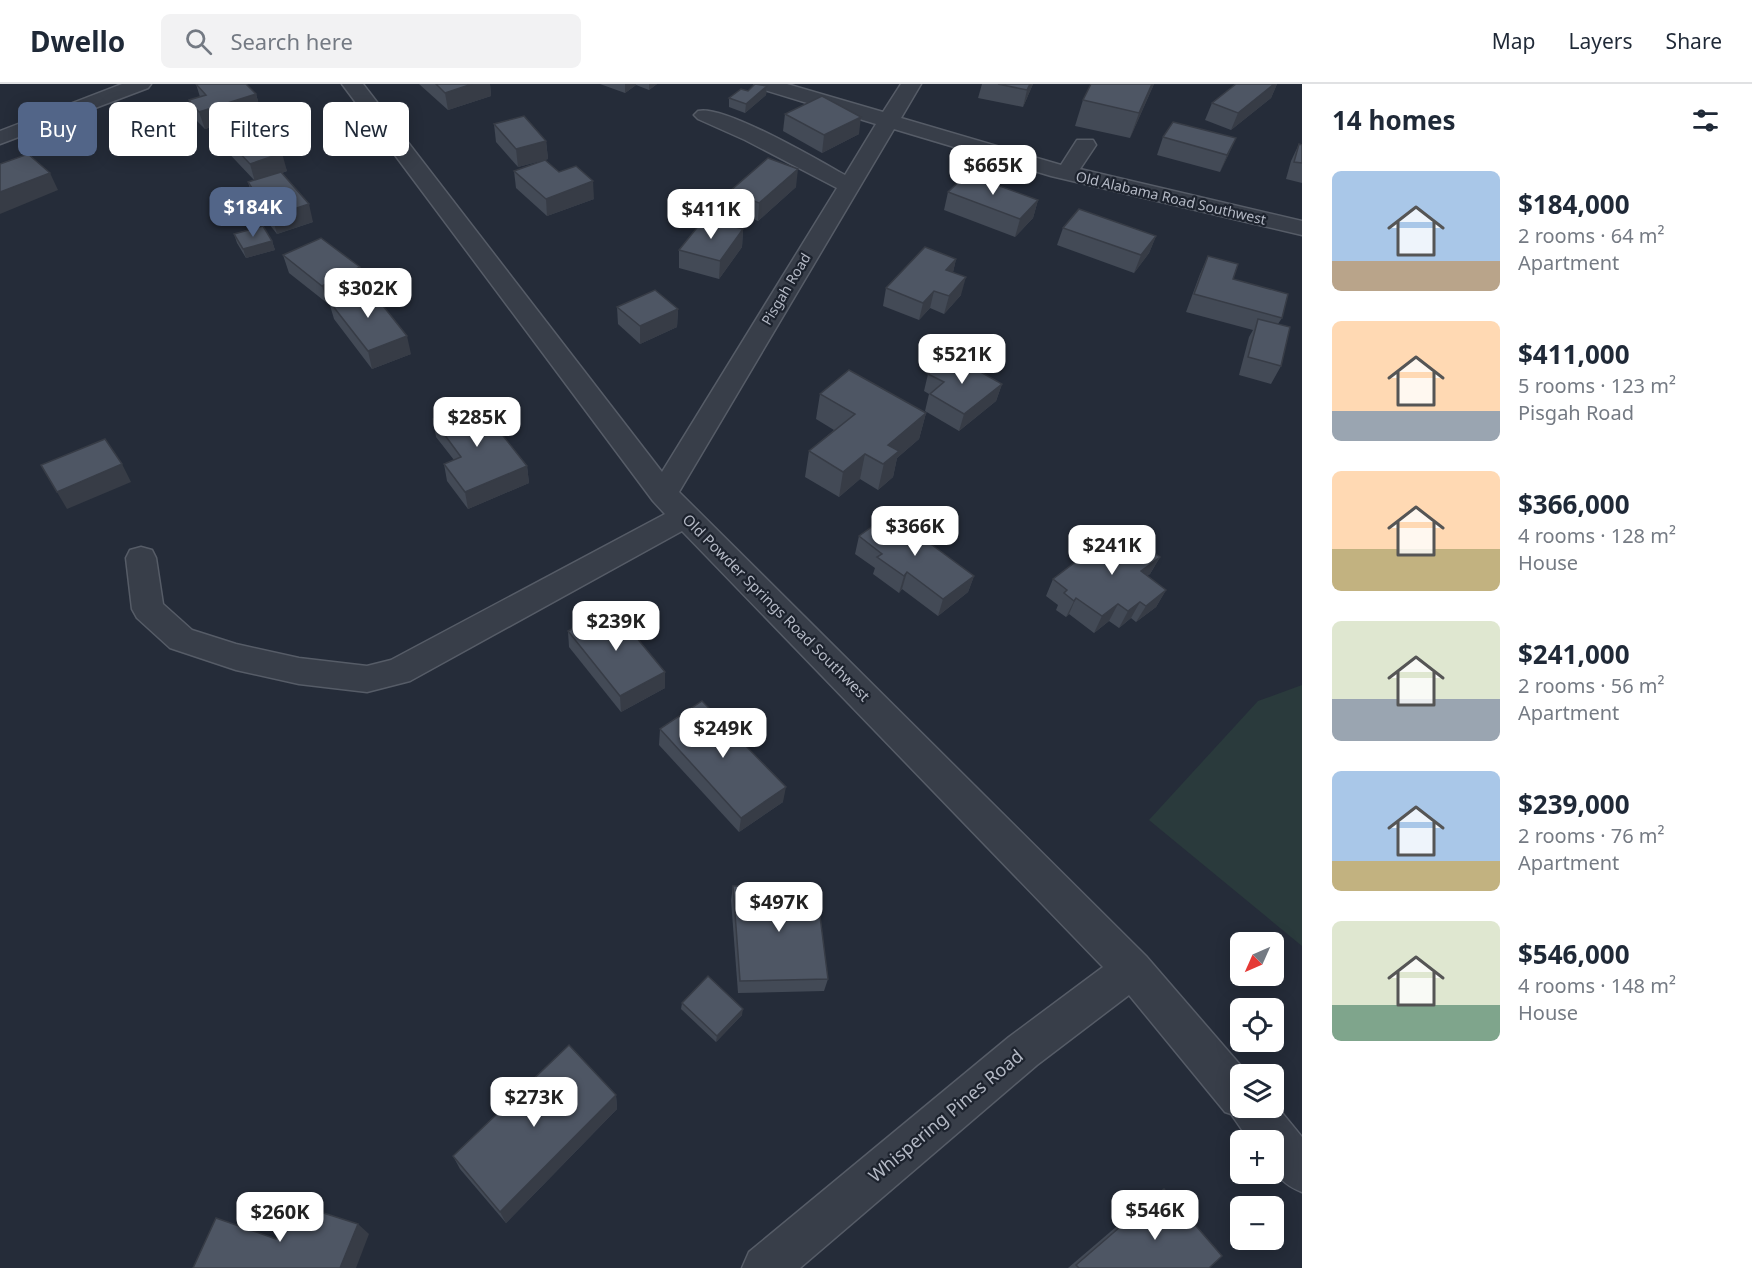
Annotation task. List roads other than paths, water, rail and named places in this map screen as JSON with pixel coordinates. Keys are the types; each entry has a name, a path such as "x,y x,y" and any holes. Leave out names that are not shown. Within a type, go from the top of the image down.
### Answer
{"street":[{"path":"0,138 141,84"},
{"name":"Old Powder Springs Road Southwest","path":"352,84 663,494 1132,969 1230,1085"},
{"name":"Old Alabama Road Southwest","path":"765,84 793,100 886,122 1066,173 1302,228"},
{"name":"Pisgah Road","path":"663,494 911,84"},
{"path":"705,115 753,135 848,185"},
{"path":"1066,173 1084,145"},
{"path":"141,558 148,609 181,639 236,657 299,671 367,679 399,672 685,516"},
{"name":"Whispering Pines Road","path":"765,1268 1023,1051 1132,969"},
{"path":"1258,1118 1302,1170"}]}
